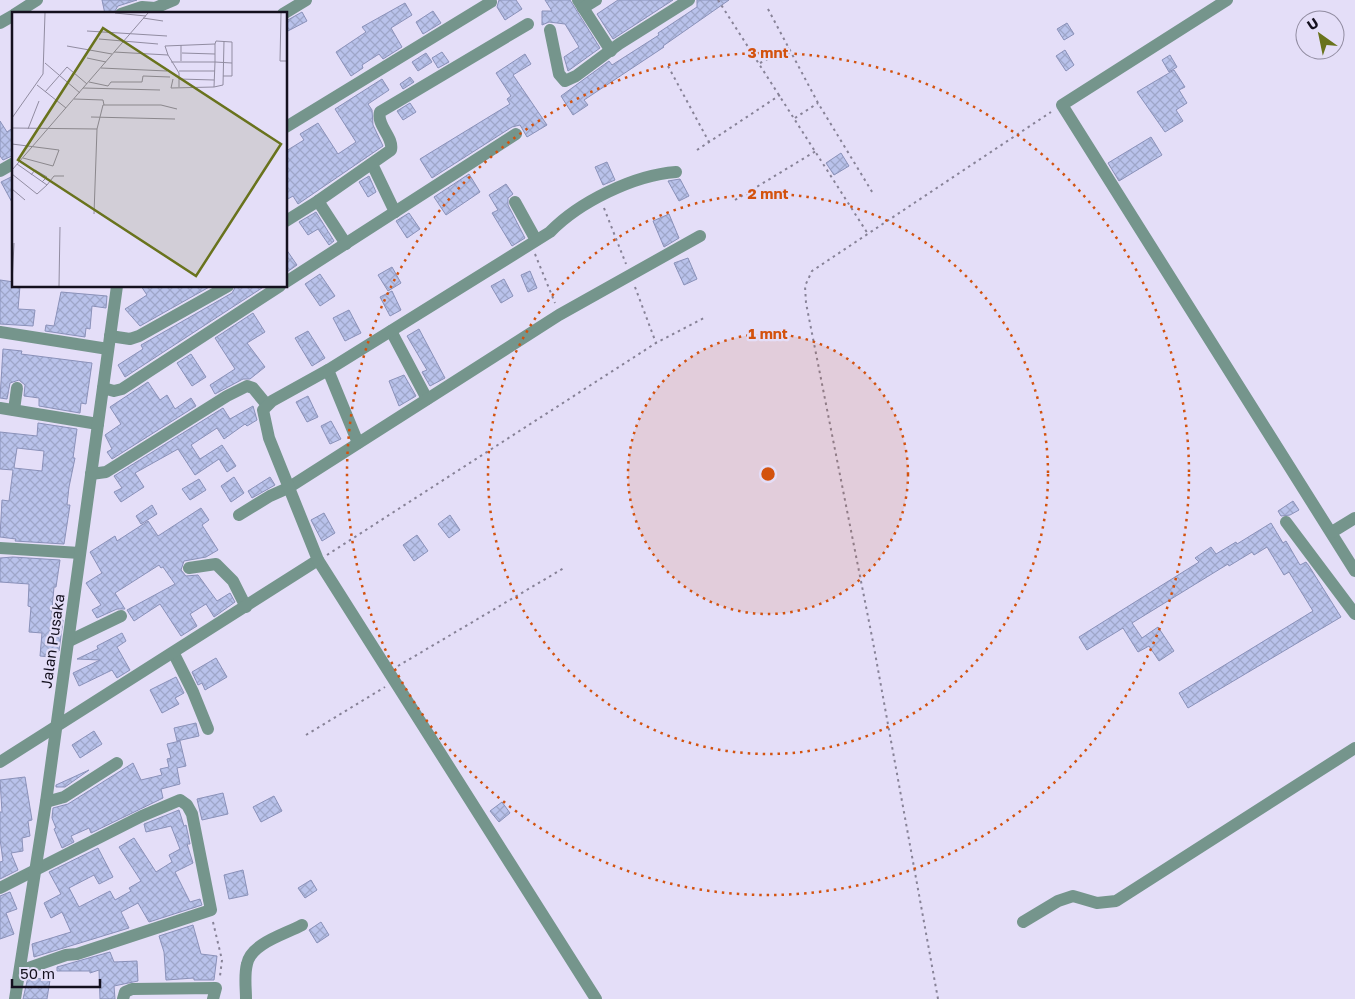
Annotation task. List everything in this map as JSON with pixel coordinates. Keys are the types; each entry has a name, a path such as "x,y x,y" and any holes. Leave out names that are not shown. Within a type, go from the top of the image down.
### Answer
{"street":[{"path":"17,12 37,0"},
{"path":"127,12 142,7 155,7 174,0"},
{"path":"286,12 306,0"},
{"path":"596,0 580,4 611,51"},
{"path":"550,30 559,74 565,81 576,76 690,0"},
{"path":"1227,0 1062,105 1355,571"},
{"path":"288,126 491,2"},
{"path":"0,23 12,15"},
{"path":"288,220 372,164 392,148 379,118 380,112 528,24"},
{"path":"288,281 516,134"},
{"path":"0,171 12,164"},
{"path":"372,164 395,212"},
{"path":"596,999 318,560 269,438 263,410 267,405 328,370 550,232 567,216 590,202 654,174 676,172"},
{"path":"318,201 346,244"},
{"path":"515,202 533,242"},
{"path":"239,515 270,496 288,488 560,315 700,236"},
{"name":"Jalan Pusaka","path":"14,999 46,802 118,288"},
{"path":"0,332 109,342 130,338 139,336 224,288"},
{"path":"103,388 114,391 122,389 277,288"},
{"path":"391,331 427,399"},
{"path":"328,370 358,443"},
{"path":"91,474 106,472 227,396 247,386 259,394 267,405"},
{"path":"14,410 17,388"},
{"path":"0,408 98,424"},
{"path":"1332,532 1355,518"},
{"path":"1286,522 1355,614"},
{"path":"0,548 80,552"},
{"path":"0,762 174,654 318,560"},
{"path":"189,568 216,564 233,581 246,607"},
{"path":"69,641 121,616"},
{"path":"174,654 193,692 208,729"},
{"path":"1023,922 1058,901 1073,896 1097,903 1116,901 1355,748"},
{"path":"46,802 64,796 116,763"},
{"path":"0,888 142,816 180,800 192,814 211,910 77,954 20,970"},
{"path":"246,999 246,965 249,958 262,945 302,925"},
{"path":"124,999 125,992 132,989 215,993"}],"path":[{"path":"718,0 760,63 868,235"},
{"path":"768,10 818,103 874,194"},
{"path":"760,63 788,48"},
{"path":"668,66 709,142"},
{"path":"697,150 780,95"},
{"path":"795,118 818,103"},
{"path":"938,999 872,642 806,303 805,286 812,271 1062,105"},
{"path":"735,200 816,151"},
{"path":"533,242 560,315"},
{"path":"318,560 656,343 704,318"},
{"path":"306,735 392,676 564,568"},
{"path":"211,910 222,960 221,973 215,993"}],"building":[{"path":"102,0 137,0 118,6 114,12 105,12"},
{"path":"499,0 516,0 522,9 505,20 497,7"},
{"path":"545,0 570,0 600,48 568,71 564,57 579,47 565,24 549,22 542,25 542,11 552,11"},
{"path":"618,0 673,0 613,39 597,14"},
{"path":"697,0 729,0 664,47 584,100 588,105 573,115 561,96 609,61 612,65 659,35 658,33 697,7"},
{"path":"405,3 412,15 391,28 402,47 383,59 379,54 362,65 363,68 351,76 336,52 366,32 362,27"},
{"path":"433,11 441,23 423,34 416,22"},
{"path":"302,12 307,21 288,31 288,20"},
{"path":"1067,23 1074,34 1064,40 1057,29"},
{"path":"1065,50 1074,65 1066,71 1056,56"},
{"path":"442,52 449,62 438,68 432,58"},
{"path":"426,53 432,62 418,71 412,62"},
{"path":"525,54 531,64 513,75 547,125 527,137 520,125 512,127 432,178 420,159 510,104 507,99 511,96 496,73"},
{"path":"1170,55 1177,67 1169,72 1162,60"},
{"path":"1174,70 1185,87 1179,90 1187,103 1176,110 1183,121 1165,132 1137,92"},
{"path":"410,77 414,82 403,89 400,84"},
{"path":"382,79 389,90 368,104 372,110 373,125 383,146 298,204 293,196 288,199 288,150 304,140 300,134 318,123 338,154 356,142 335,109"},
{"path":"410,103 416,112 403,120 397,111"},
{"path":"0,121 7,132 12,128 12,156 3,160 0,156"},
{"path":"1151,137 1162,155 1119,181 1108,163"},
{"path":"841,153 849,166 834,175 826,163"},
{"path":"607,162 615,180 603,185 595,167"},
{"path":"469,174 480,192 446,215 434,197"},
{"path":"12,176 12,202 1,182"},
{"path":"369,176 376,192 368,197 359,182"},
{"path":"680,179 689,196 679,201 668,181"},
{"path":"506,184 513,194 508,198 508,205 525,238 512,246 492,213 498,210 489,195"},
{"path":"316,212 334,241 329,245 318,229 308,235 299,222"},
{"path":"409,213 420,229 407,238 396,221"},
{"path":"669,214 679,238 664,247 653,221"},
{"path":"288,252 297,265 288,271"},
{"path":"688,258 697,279 684,285 674,263"},
{"path":"392,267 401,283 388,291 378,275"},
{"path":"530,271 537,288 528,292 521,275"},
{"path":"320,274 335,296 320,306 305,284"},
{"path":"504,279 513,296 501,303 491,286"},
{"path":"0,280 12,282 12,288 20,288 18,309 35,310 33,326 0,324"},
{"path":"142,288 207,288 140,326 125,309 147,295"},
{"path":"235,288 262,288 125,377 118,365 143,349 141,345 232,293"},
{"path":"392,291 401,310 390,316 380,297"},
{"path":"61,292 107,296 106,308 92,306 90,329 86,328 85,337 45,331 46,325 54,326"},
{"path":"349,310 361,333 345,341 333,318"},
{"path":"253,313 265,332 247,343 265,367 250,379 243,379 215,394 210,385 235,369 215,338"},
{"path":"419,329 445,378 430,386 422,372 427,370 407,336"},
{"path":"308,331 325,358 312,366 295,338"},
{"path":"3,349 22,351 21,354 92,363 86,404 81,403 80,413 39,406 39,398 24,396 25,385 19,380 10,383 7,399 0,398"},
{"path":"191,354 206,377 192,386 177,363"},
{"path":"404,375 416,396 399,406 389,381"},
{"path":"148,382 160,400 167,395 175,409 191,398 196,406 112,459 107,452 112,449 105,435 121,424 110,407"},
{"path":"308,396 318,417 307,422 296,402"},
{"path":"253,406 257,420 247,426 245,424 224,439 217,428 191,445 200,459 222,445 236,466 227,472 219,459 195,475 178,449 135,473 144,487 121,502 114,492 122,488 114,476 223,408 230,419"},
{"path":"331,421 341,439 330,444 321,426"},
{"path":"38,423 77,429 73,458 75,458 67,505 70,505 64,544 15,541 16,539 0,537 2,500 9,501 13,470 0,469 0,432 37,436","holes":["17,448 44,451 42,471 14,468"]},
{"path":"234,477 244,493 231,502 221,486"},
{"path":"270,477 275,485 252,498 248,491"},
{"path":"199,479 206,490 190,500 182,489"},
{"path":"1293,501 1299,510 1290,515 1281,516 1278,511"},
{"path":"152,505 157,514 141,524 136,516"},
{"path":"201,508 209,520 202,525 218,550 206,557 184,561 181,570 186,576 198,575 217,601 230,593 235,602 214,617 206,604 190,614 197,626 181,636 160,604 134,621 127,610 175,584 163,567 161,568 159,565 115,593 125,609 117,609 97,618 92,610 101,605 86,583 102,573 90,552 115,536 117,541 148,521 158,536"},
{"path":"324,513 335,533 322,541 311,520"},
{"path":"450,515 460,530 449,538 438,524"},
{"path":"1271,523 1283,543 1286,541 1300,565 1306,562 1309,566 1341,617 1188,708 1179,693 1313,611 1289,572 1284,575 1267,547 1254,555 1252,552 1229,566 1228,564 1132,623 1142,638 1158,627 1174,651 1159,661 1149,646 1138,652 1123,628 1087,650 1079,637 1199,562 1195,558 1211,547 1216,554 1236,542 1237,544"},
{"path":"417,535 428,551 414,561 403,545"},
{"path":"0,558 60,560 56,587 54,587 51,619 63,620 59,651 50,657 40,656 42,633 29,632 31,607 28,606 29,584 0,582"},
{"path":"122,633 126,641 117,647 130,670 117,678 112,670 79,686 73,673 100,660 77,659 98,649 97,646"},
{"path":"216,658 227,677 205,690 202,683 198,685 192,672"},
{"path":"176,677 184,693 175,698 179,704 162,713 150,690"},
{"path":"196,723 199,736 177,741 174,728"},
{"path":"94,731 102,744 80,758 72,745"},
{"path":"180,741 186,766 177,768 180,784 161,789 163,798 91,833 89,828 71,836 74,842 62,848 54,829 56,828 52,818 53,808 68,804 133,763 141,780 162,775 160,769 169,767 167,759 171,758 167,744"},
{"path":"89,770 65,787 56,787 56,785"},
{"path":"25,777 32,820 28,821 30,836 22,838 23,851 11,853 18,870 0,879 0,862 3,861 0,839 0,812 2,812 0,780"},
{"path":"223,793 228,814 202,820 197,799"},
{"path":"274,796 282,811 261,822 253,807"},
{"path":"502,802 510,813 499,822 490,811"},
{"path":"179,810 184,826 186,825 190,844 187,844 193,863 175,872 190,902 200,899 202,905 149,922 138,903 121,912 129,928 34,957 32,944 71,932 62,912 51,918 44,903 61,894 49,872 98,848 113,877 99,884 94,875 69,888 79,907 110,891 115,900 131,891 129,888 141,881 119,847 134,838 156,872 172,862 169,855 180,849 171,826 146,832 144,824"},
{"path":"243,870 248,895 229,899 224,875"},
{"path":"311,880 317,890 305,898 298,888"},
{"path":"10,892 17,909 6,913 14,934 0,939 0,896"},
{"path":"321,922 329,935 317,943 309,930"},
{"path":"193,925 201,954 217,956 214,980 194,980 194,978 166,980 164,952 159,936"},
{"path":"110,952 114,962 137,961 138,981 114,986 115,999 100,999 99,970 90,973 90,971 57,971 57,967"},
{"path":"28,977 50,980 47,999 23,999"}]}
